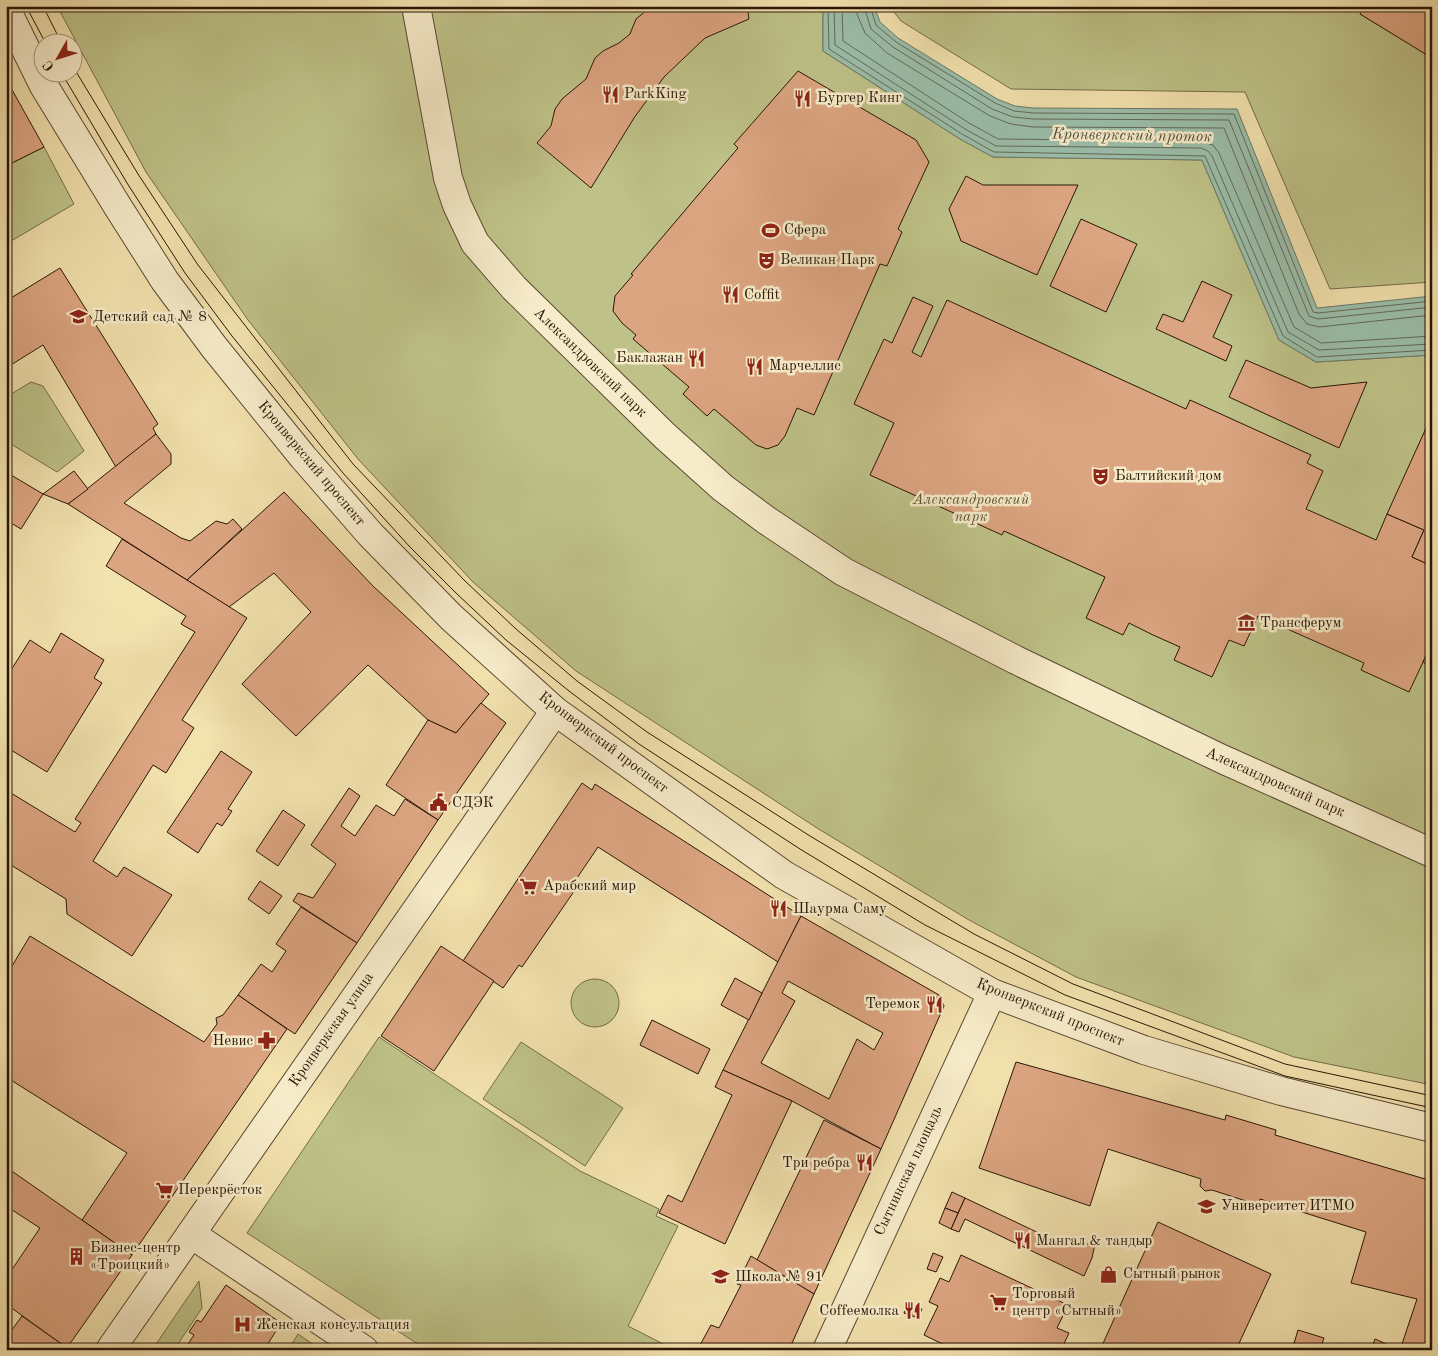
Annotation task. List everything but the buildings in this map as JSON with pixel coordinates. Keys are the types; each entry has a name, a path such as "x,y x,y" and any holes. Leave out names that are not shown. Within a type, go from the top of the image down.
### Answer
{"street":[{"name":"Александровский парк","path":"416,6 448,178 456,205 475,243 514,288 566,340 664,436 723,488 773,525 852,576 1016,660 1222,759 1432,853"},
{"name":"Кронверкский проспект","path":"6,9 44,86 113,199 165,281 214,347 303,457 370,534 451,617 555,711 784,875 992,993 1144,1050 1281,1091 1432,1128"},
{"name":"Кронверкская улица","path":"110,1350 555,711"},
{"name":"Сытнинская площадь","path":"827,1350 992,993"},
{"path":"191,1234 364,1350"}],"green space":[{"name":"Александровский парк","path":"57,6 823,6 823,51 960,139 993,157 1202,160 1279,340 1316,362 1432,355 1432,1085 1294,1057 1076,977 969,920 817,828 576,671 473,582 358,459 248,320 146,172 82,53 82,32 71,32"},
{"path":"892,6 1365,6 1360,14 1432,58 1432,282 1330,289 1245,92 1011,89 901,21"},
{"path":"44,147 74,204 6,244 6,166"},
{"path":"31,382 43,386 84,451 57,472 6,441 6,397"},
{"path":"590,979 600,979 609,983 615,989 618,994 618,1012 609,1023 600,1027 590,1027 581,1023 575,1017 571,1008 571,998 575,989 581,983"},
{"path":"379,1037 580,1171 659,1209 656,1216 678,1226 628,1326 675,1350 427,1350 247,1233"},
{"path":"521,1042 623,1108 585,1166 483,1099"},
{"path":"199,1281 202,1308 174,1350 152,1350"},
{"path":"298,1334 321,1350 288,1350"}],"water":[{"name":"Кронверкский проток","path":"823,6 874,6 880,22 898,38 997,99 1015,106 1033,108 1237,109 1317,308 1432,296 1432,355 1316,362 1279,340 1202,160 993,157 960,139 823,51"}],"tram line":[{"path":"26,6 40,32"},
{"path":"43,6 56,32"},
{"path":"67,82 127,183 185,273 232,336 343,473 409,546 506,640 639,744 800,849 925,925 1065,995 1285,1076 1432,1108"},
{"path":"82,82 138,174 198,265 353,464 465,581 516,629 577,681 647,732 810,836 974,934 1073,984 1285,1064 1432,1096"}],"place":[{"name":"ParkKing","path":"610,94"},
{"name":"Бургер Кинг","path":"803,98"},
{"name":"Сфера","path":"770,230"},
{"name":"Великан Парк","path":"766,260"},
{"name":"Coffit","path":"730,295"},
{"name":"Детский сад № 8","path":"79,317"},
{"name":"Баклажан","path":"697,358"},
{"name":"Марчеллис","path":"755,366"},
{"name":"Балтийский дом","path":"1101,476"},
{"name":"Трансферум","path":"1246,623"},
{"name":"СДЭК","path":"438,803"},
{"name":"Арабский мир","path":"529,886"},
{"name":"Шаурма Саму","path":"779,909"},
{"name":"Теремок","path":"934,1004"},
{"name":"Невис","path":"267,1041"},
{"name":"Три ребра","path":"864,1163"},
{"name":"Перекрёсток","path":"164,1190"},
{"name":"Университет ИТМО","path":"1207,1206"},
{"name":"Мангал & тандыр","path":"1022,1241"},
{"name":"Бизнес-центр «Троицкий»","path":"76,1257"},
{"name":"Сытный рынок","path":"1109,1274"},
{"name":"Школа № 91","path":"721,1277"},
{"name":"Торговый центр «Сытный»","path":"998,1303"},
{"name":"Coffeeмолка","path":"913,1311"},
{"name":"Женская консультация","path":"242,1325"}]}
